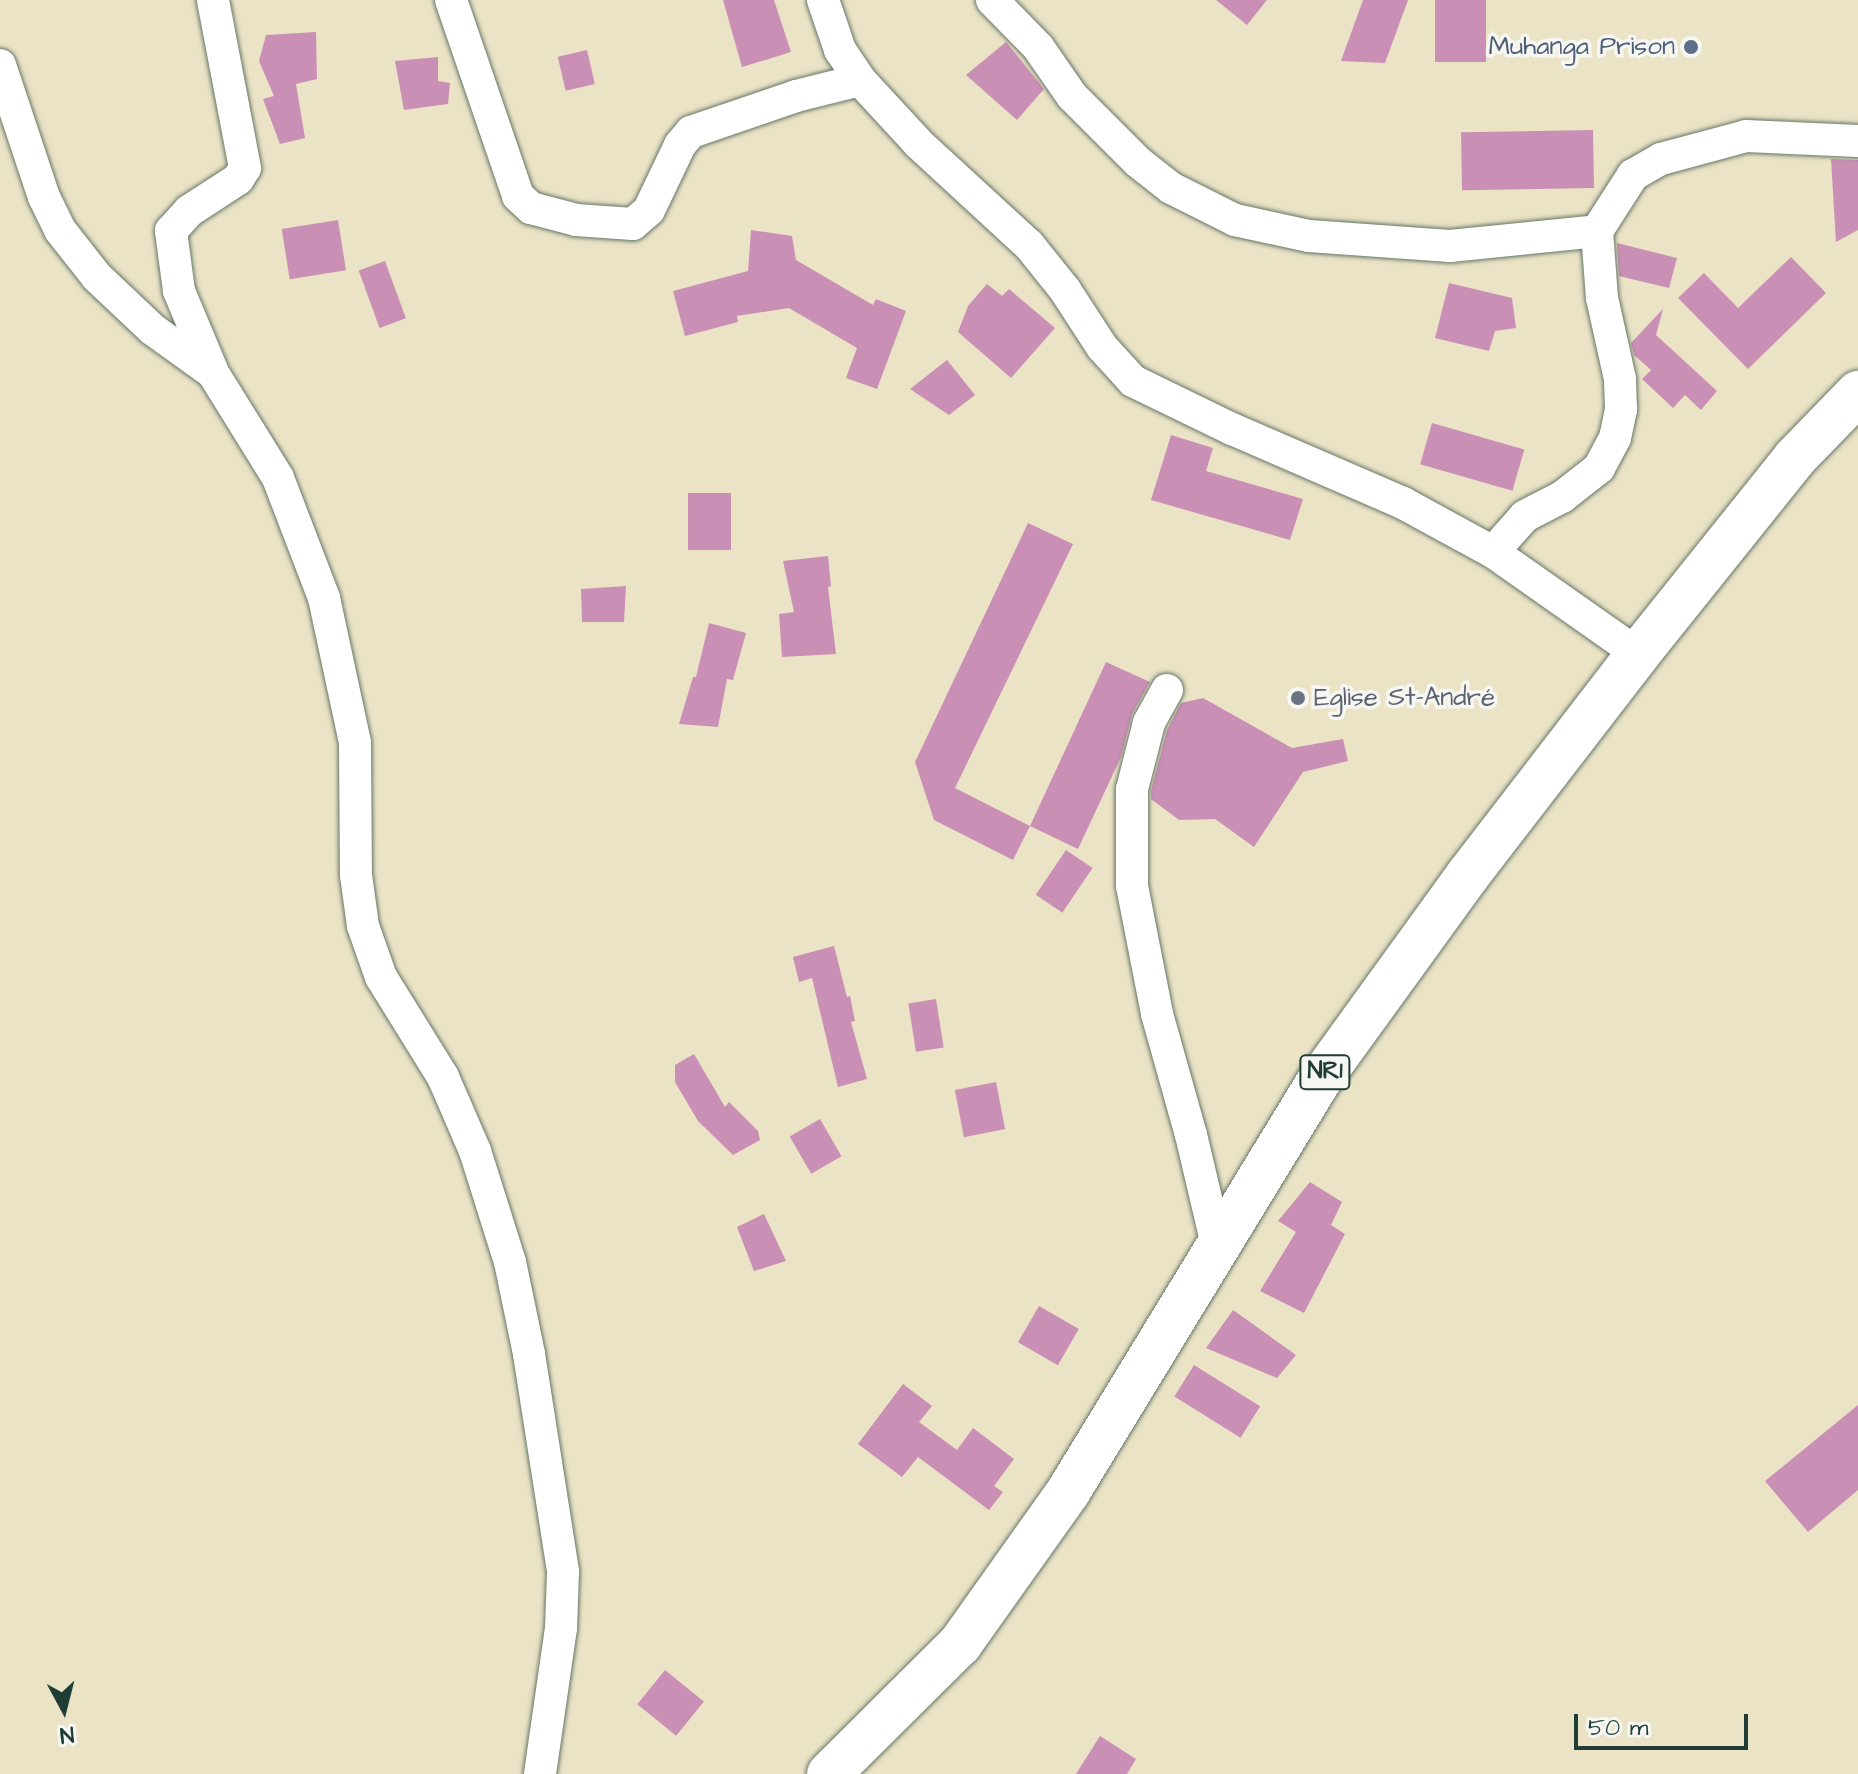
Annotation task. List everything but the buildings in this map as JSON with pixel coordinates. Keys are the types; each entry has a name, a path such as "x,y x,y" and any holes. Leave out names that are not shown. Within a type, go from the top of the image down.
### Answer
{"highway":[{"name":"NR1","path":"829,1774 960,1644 1068,1492 1321,1078 1520,805 1638,654 1795,458 1858,393"}],"street":[{"path":"213,0 245,168 238,179 189,211 171,231 179,291 213,373 278,478 324,598 355,743 356,875 363,926 381,977 443,1077 470,1138 510,1262 529,1354 563,1572 561,1628 540,1774"},
{"path":"451,0 518,196 531,208 576,220 633,224 649,210 680,145 691,132 796,96 860,80"},
{"path":"823,0 840,50 860,80 919,144 1029,245 1065,290 1102,347 1133,381 1232,429 1403,503 1493,552 1638,654"},
{"path":"992,0 1038,47 1099,126 1138,162 1171,188 1235,220 1309,236 1450,246 1597,231"},
{"path":"0,65 44,197 77,256 152,329 213,373"},
{"path":"1493,552 1525,516 1562,497 1599,468 1615,438 1621,409 1620,379 1602,298 1597,231 1633,175 1661,159 1746,136 1858,141"},
{"path":"1167,690 1149,723 1132,789 1132,886 1157,1014 1191,1135 1217,1245"}],"place":[{"name":"Muhanga Prison","path":"1691,47"},
{"name":"Eglise St-André","path":"1298,698"}]}
